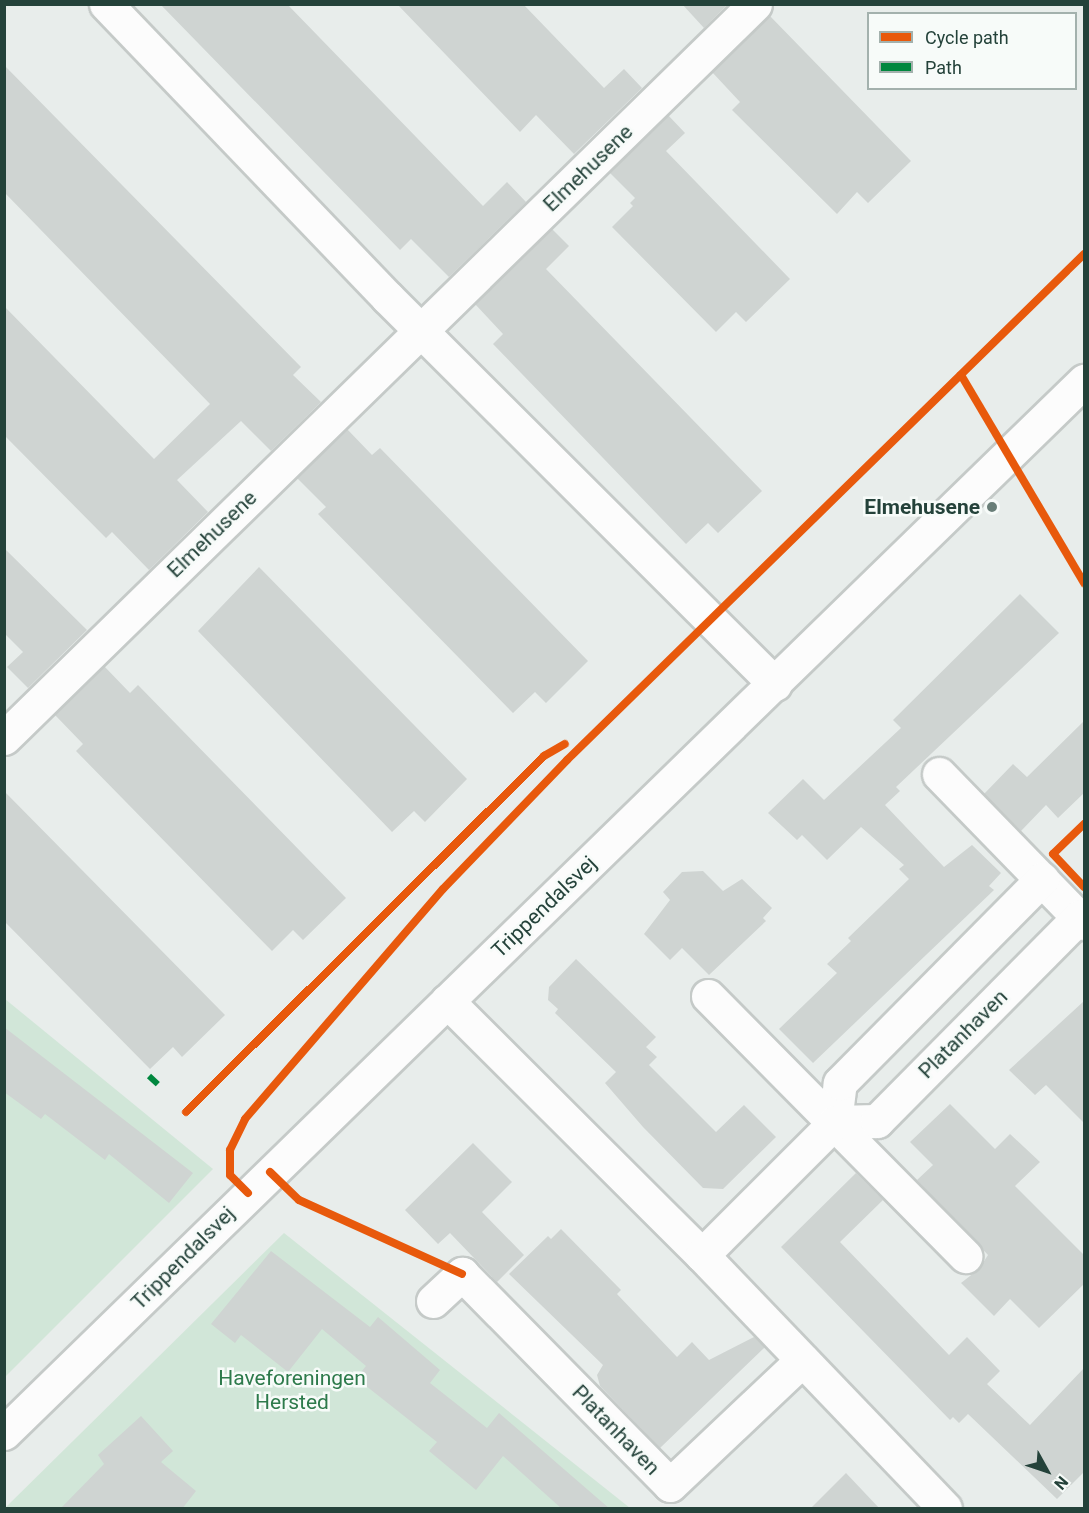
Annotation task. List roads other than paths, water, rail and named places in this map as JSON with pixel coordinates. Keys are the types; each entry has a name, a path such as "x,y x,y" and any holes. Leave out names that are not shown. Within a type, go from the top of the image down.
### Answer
{"street":[{"path":"106,4 421,331 775,684"},
{"name":"Elmehusene","path":"4,738 755,4"},
{"name":"Trippendalsvej","path":"4,1433 1084,381"},
{"name":"Platanhaven","path":"835,1122 877,1121 1082,920 939,774"},
{"path":"702,1255 835,1122 840,1083 1042,879"},
{"path":"708,996 965,1256"},
{"path":"447,1001 702,1255 945,1509"},
{"name":"Platanhaven","path":"433,1301 462,1274 670,1485 802,1360"}],"place":[{"name":"Elmehusene","path":"992,507"}],"park label":[{"name":"Haveforeningen Hersted","path":"292,1390"}]}
